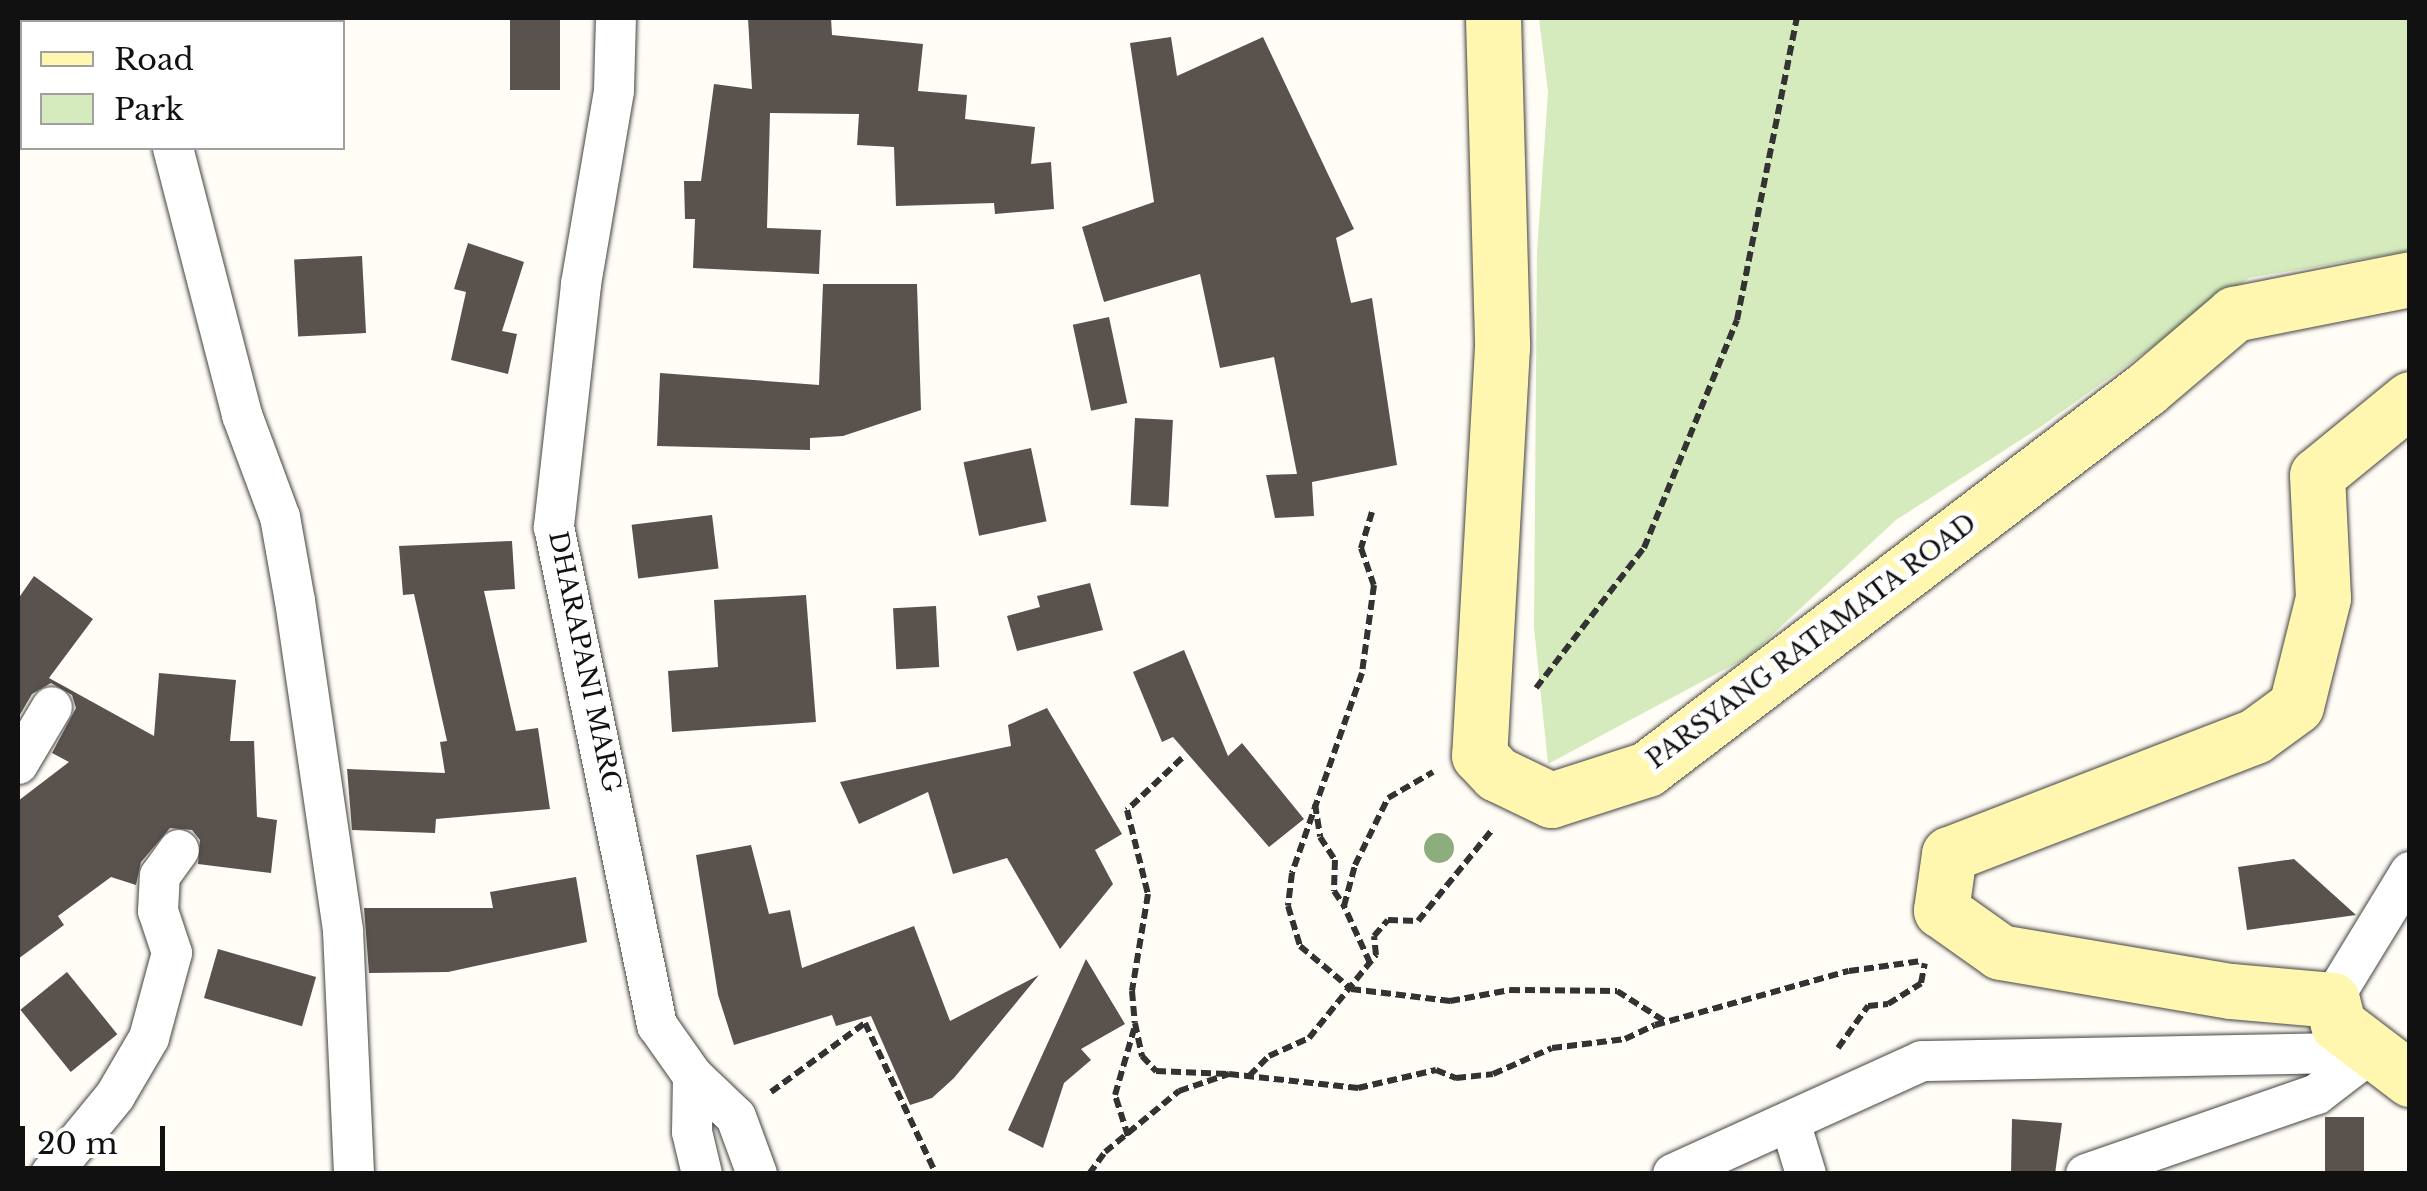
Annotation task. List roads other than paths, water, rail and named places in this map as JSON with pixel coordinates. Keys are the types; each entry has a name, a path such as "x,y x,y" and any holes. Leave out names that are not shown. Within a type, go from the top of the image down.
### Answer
{"street":[{"name":"DHARAPANI MARG","path":"616,18 614,91 581,284 554,527 657,1025 693,1076 736,1117 756,1174"},
{"name":"PARSYANG RATAMATA ROAD","path":"1493,18 1502,348 1480,754 1497,774 1551,800 1647,769 2146,389 2234,314 2410,279"},
{"path":"174,150 242,415 280,517 295,601 343,931 354,1174"},
{"path":"2332,1000 2231,991 2000,952 1941,910 1949,854 2255,736 2296,706 2323,598 2317,475 2410,399"},
{"path":"18,764 52,707"},
{"path":"51,1174 115,1096 149,1038 172,954 158,911 160,876 180,850"},
{"path":"2391,1065 2338,1024 2332,1000 2410,872"},
{"path":"1673,1174 1791,1125 1922,1061 2391,1065"},
{"path":"2086,1174 2391,1065"},
{"path":"693,1076 692,1132 702,1174"},
{"path":"1791,1125 1806,1174"}]}
